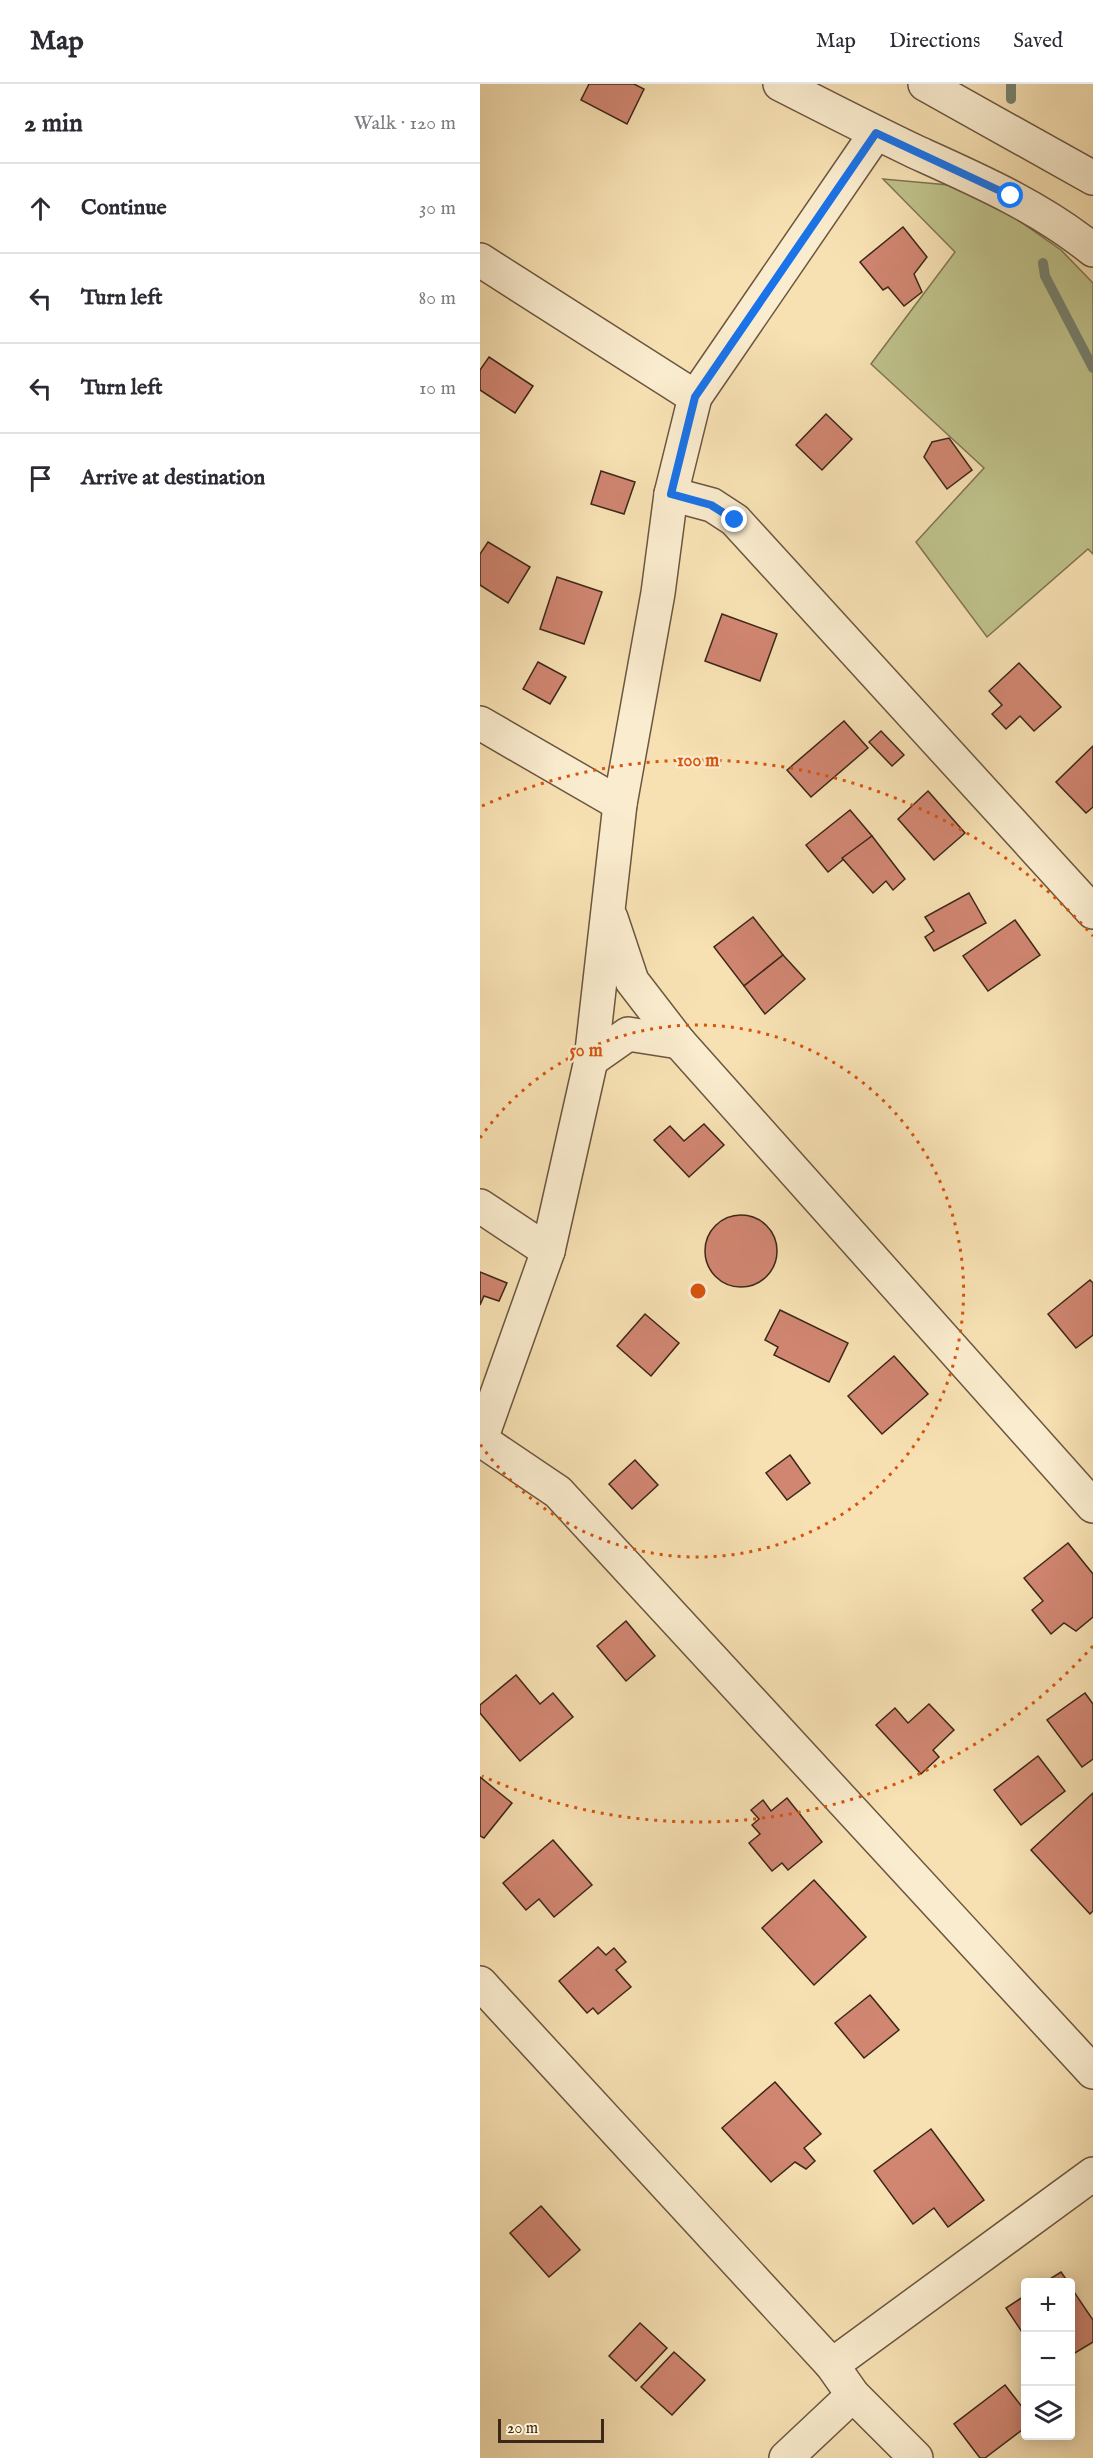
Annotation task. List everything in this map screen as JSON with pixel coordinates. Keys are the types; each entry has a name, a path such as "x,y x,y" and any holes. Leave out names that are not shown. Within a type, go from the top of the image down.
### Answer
{"street":[{"path":"780,84 876,133 1011,196 1069,230 1093,250"},
{"path":"925,84 1093,178"},
{"path":"876,133 695,397 671,494 658,593 620,804 591,1060 548,1251 480,1441 558,1492 1093,2072"},
{"path":"480,261 695,397"},
{"path":"671,494 711,505 735,520 1093,912"},
{"path":"480,723 620,804"},
{"path":"608,908 632,981 679,1042 1093,1506"},
{"path":"591,1060 628,1034 679,1042"},
{"path":"480,1206 548,1251"},
{"path":"480,1983 832,2365 853,2395 916,2458"},
{"path":"832,2365 1093,2174"},
{"path":"786,2458 853,2395"}],"green space":[{"path":"883,179 971,187 1061,250 1093,283 1093,554 1088,549 987,637 916,542 984,468 871,364 955,252"}],"building":[{"path":"589,84 634,84 644,89 627,124 581,100"},
{"path":"903,227 927,257 914,274 922,292 904,306 888,287 883,290 860,262"},
{"path":"489,357 533,386 515,413 480,390 480,370"},
{"path":"826,414 852,439 822,470 796,445"},
{"path":"949,438 972,470 947,489 924,457 932,442"},
{"path":"601,471 635,482 624,514 591,504"},
{"path":"488,542 530,567 508,603 480,585 480,554"},
{"path":"557,577 602,592 584,644 540,629"},
{"path":"722,614 777,634 760,681 705,661"},
{"path":"538,662 566,677 550,704 523,689"},
{"path":"1019,663 1061,707 1034,731 1020,716 1006,729 992,714 1002,705 989,691"},
{"path":"844,721 868,748 811,797 787,770"},
{"path":"881,731 904,755 892,766 869,742"},
{"path":"1093,746 1093,807 1086,813 1056,782"},
{"path":"928,791 965,833 934,860 898,819"},
{"path":"850,810 872,836 828,872 806,845"},
{"path":"872,836 905,879 893,890 886,881 873,893 842,858"},
{"path":"969,893 986,923 934,951 925,937 934,931 925,917"},
{"path":"753,917 783,955 744,986 714,947"},
{"path":"1015,920 1040,955 988,991 963,956"},
{"path":"783,955 805,979 765,1014 744,986"},
{"path":"704,1124 724,1145 689,1177 654,1140 670,1126 684,1141"},
{"path":"741,1215 761,1221 771,1231 777,1251 771,1271 761,1281 741,1287 721,1281 711,1271 705,1251 711,1231 721,1221"},
{"path":"480,1272 507,1283 499,1301 484,1296 480,1305"},
{"path":"1090,1280 1093,1283 1093,1335 1076,1348 1048,1314"},
{"path":"780,1310 848,1343 829,1382 774,1355 778,1347 765,1340"},
{"path":"645,1314 679,1343 651,1376 617,1346"},
{"path":"894,1356 928,1394 882,1434 848,1396"},
{"path":"790,1455 810,1483 787,1500 766,1473"},
{"path":"635,1460 658,1485 632,1509 609,1484"},
{"path":"1068,1543 1093,1574 1093,1617 1076,1631 1064,1623 1051,1634 1032,1610 1043,1601 1024,1578"},
{"path":"626,1621 655,1656 626,1681 597,1646"},
{"path":"516,1675 540,1704 553,1693 573,1717 520,1761 480,1713 480,1705"},
{"path":"1085,1693 1093,1704 1093,1759 1082,1767 1047,1720"},
{"path":"929,1704 954,1730 933,1750 939,1757 921,1774 876,1725 895,1708 908,1723"},
{"path":"1038,1756 1065,1791 1021,1825 994,1790"},
{"path":"480,1777 512,1803 484,1838 480,1836"},
{"path":"1093,1793 1093,1911 1090,1914 1031,1850"},
{"path":"787,1798 822,1842 788,1870 782,1863 772,1871 749,1843 760,1834 752,1825 759,1819 751,1810 763,1800 771,1811"},
{"path":"553,1840 592,1885 554,1917 539,1899 526,1910 503,1883"},
{"path":"814,1880 866,1937 814,1985 762,1928"},
{"path":"598,1947 606,1955 614,1948 626,1962 616,1970 631,1987 598,2014 593,2008 587,2013 559,1981"},
{"path":"870,1995 899,2030 864,2058 835,2023"},
{"path":"775,2082 821,2134 804,2148 815,2161 806,2169 795,2162 771,2182 722,2128"},
{"path":"931,2129 984,2200 948,2227 934,2208 913,2224 874,2171"},
{"path":"541,2206 580,2250 549,2277 510,2233"},
{"path":"1061,2272 1065,2278 1051,2278"},
{"path":"1075,2293 1093,2320 1093,2342 1075,2353"},
{"path":"1021,2298 1021,2330 1006,2308"},
{"path":"640,2323 667,2348 636,2381 609,2356"},
{"path":"674,2352 705,2380 672,2415 641,2387"},
{"path":"1005,2385 1021,2406 1021,2431 985,2458 980,2458 954,2424"}],"waterway":[{"path":"1011,84 1011,99"},
{"path":"1043,263 1045,276 1093,368"}],"route":[{"path":"735,520 711,505 671,494 695,397 876,133 1011,196"}]}
